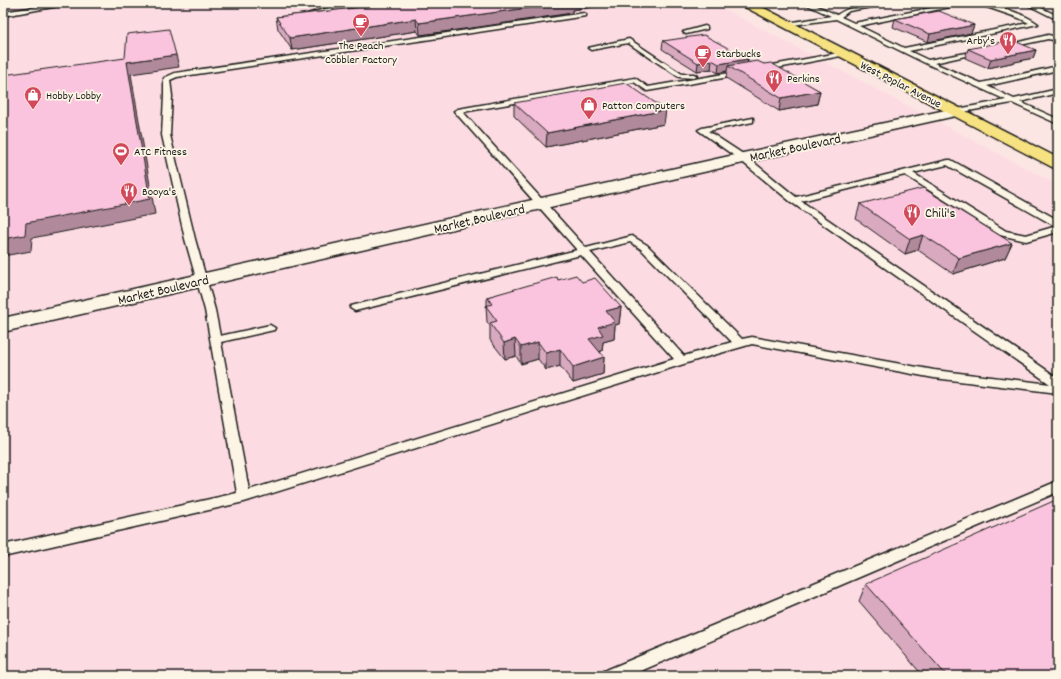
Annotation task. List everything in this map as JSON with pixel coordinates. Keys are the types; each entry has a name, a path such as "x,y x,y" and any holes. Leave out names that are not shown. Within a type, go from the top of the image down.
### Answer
{"main road":[{"name":"West Poplar Avenue","path":"745,3 1058,164"}],"street":[{"name":"Market Boulevard","path":"3,325 541,205 743,158 955,112"}],"lane":[{"path":"3,14 73,3"},
{"path":"295,17 330,9 334,3"},
{"path":"806,3 927,62 1058,122"},
{"path":"787,25 837,17 847,10 892,3"},
{"path":"853,25 966,3"},
{"path":"903,50 1035,24 1022,17 978,3"},
{"path":"1027,3 1058,18"},
{"path":"244,497 216,340 166,135 168,96 166,80 175,75 584,15"},
{"path":"686,32 705,28"},
{"path":"1002,47 1048,37 1058,39"},
{"path":"591,48 629,41 684,77 743,66"},
{"path":"927,62 988,50"},
{"path":"682,361 458,111 635,80 647,89 683,84 844,54"},
{"path":"758,63 766,61"},
{"path":"980,85 1058,68"},
{"path":"955,112 1058,91"},
{"path":"750,120 702,130 743,158 794,200 1058,384"},
{"path":"794,200 948,162 1058,224"},
{"path":"906,172 1003,233 1026,238 1058,229"},
{"path":"355,308 632,239 644,247 740,344"},
{"path":"216,340 270,328"},
{"path":"3,552 244,497 752,340 934,374 1058,389"},
{"path":"610,676 1058,486"}],"shaded area":[{"path":"3,3 713,3 1058,185 1058,676 3,676"}],"building":[{"path":"398,3 563,3 419,23 416,19 290,38 276,17"},
{"path":"939,11 974,25 930,34 895,19"},
{"path":"169,29 176,55 127,62 150,199 26,223 25,235 3,239 3,75 125,58 127,34"},
{"path":"704,35 748,59 719,64 712,60 698,63 663,41"},
{"path":"1012,40 1036,50 991,59 968,49"},
{"path":"757,61 764,64 771,63 820,91 781,98 728,66"},
{"path":"626,83 666,110 547,133 514,103"},
{"path":"923,188 1012,243 959,258 923,235 910,239 860,204"},
{"path":"576,275 582,282 595,278 621,307 606,311 615,322 598,327 603,335 589,339 604,357 573,367 560,349 546,353 538,342 521,347 515,339 504,343 490,323 497,321 486,306 492,304 487,297 557,277 558,280"},
{"path":"1058,499 1058,676 947,676 866,584"}],"place":[{"name":"The Peach Cobbler Factory","path":"361,37"},
{"name":"Arby's","path":"1008,55"},
{"name":"Starbucks","path":"703,68"},
{"name":"Perkins","path":"774,93"},
{"name":"Hobby Lobby","path":"33,110"},
{"name":"Patton Computers","path":"589,120"},
{"name":"ATC Fitness","path":"121,166"},
{"name":"Booya's","path":"129,206"},
{"name":"Chili's","path":"912,227"}]}
